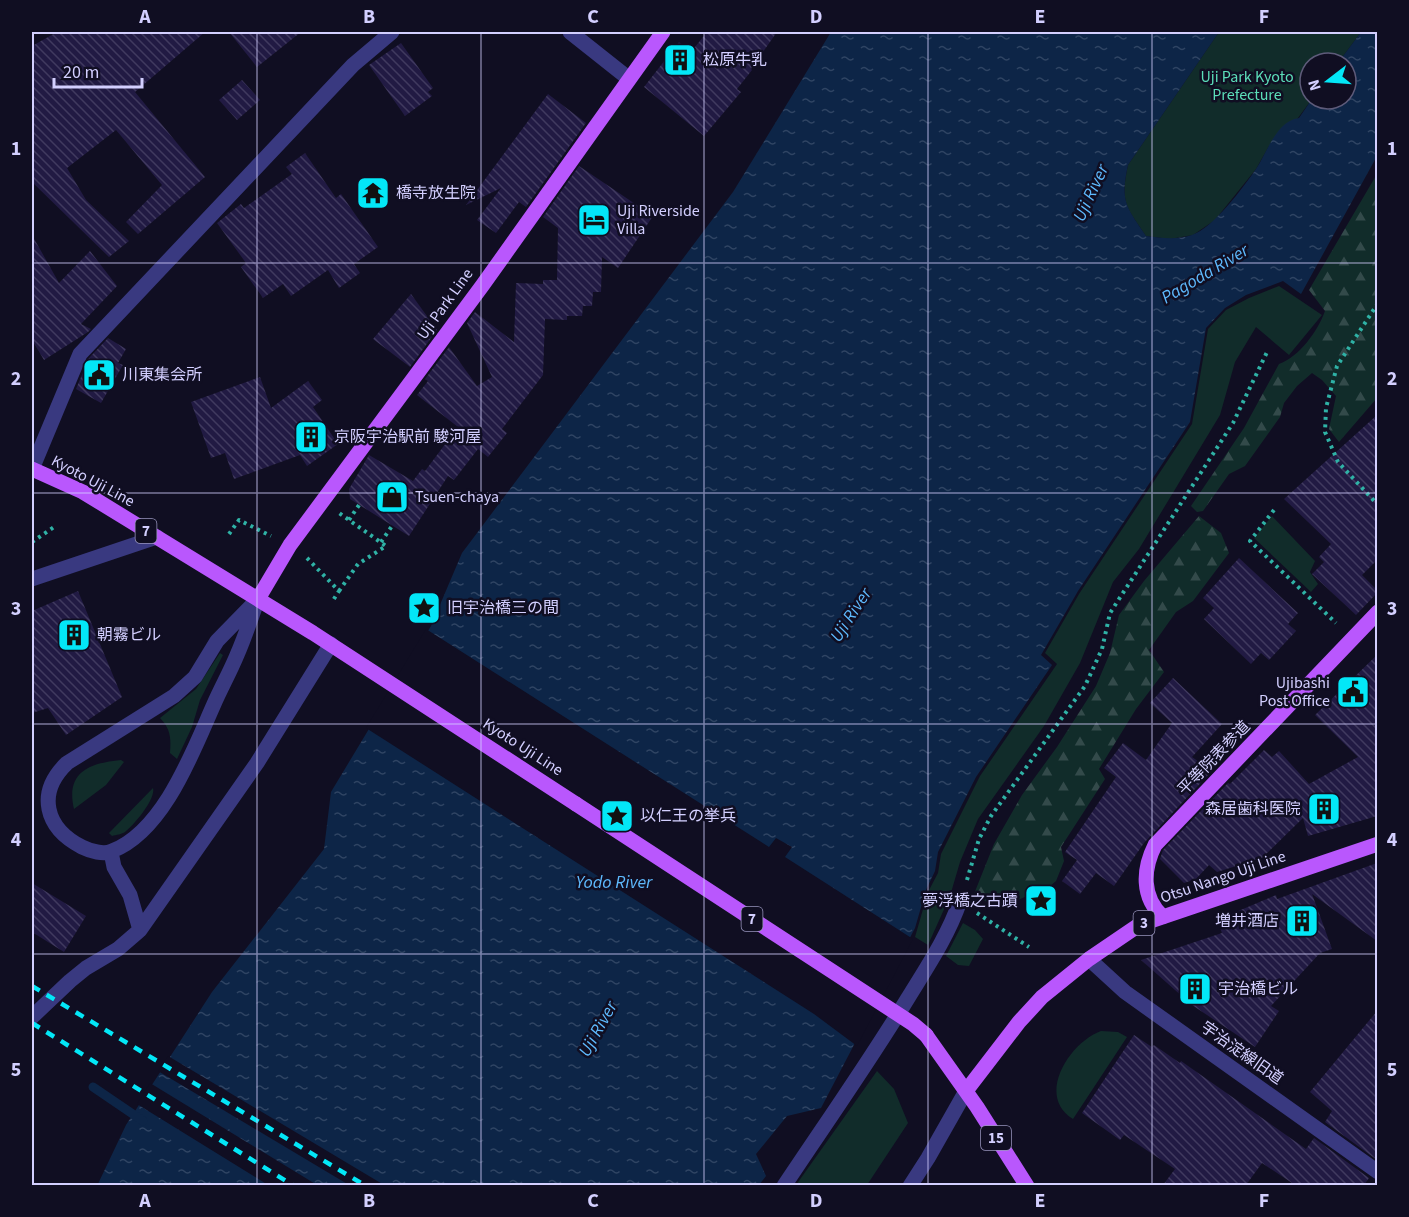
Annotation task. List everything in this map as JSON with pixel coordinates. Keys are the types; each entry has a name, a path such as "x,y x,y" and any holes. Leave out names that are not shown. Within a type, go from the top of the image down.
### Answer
{"main road":[{"name":"Uji Park Line","path":"258,599 290,545 489,276 663,32"},
{"name":"Kyoto Uji Line","path":"32,469 83,492 358,660 913,1024 926,1035 966,1091"},
{"name":"平等院表参道","path":"1163,917 1155,910 1145,881 1146,868 1155,845 1377,612"},
{"name":"Otsu Nango Uji Line","path":"966,1091 1019,1022 1042,998 1089,959 1139,925 1377,844"},
{"name":"15","path":"966,1091 1027,1185"}],"street":[{"path":"32,469 80,354 353,65 392,32"},
{"path":"570,32 628,78"},
{"path":"32,579 157,537"},
{"path":"258,599 238,654 190,759 171,793 139,834 111,852 98,852 86,849 60,832 51,820 47,806 48,794 57,772 67,763 174,696 195,677 217,641 258,599"},
{"path":"32,1017 69,981 118,949 140,930 257,763 331,644"},
{"path":"111,852 114,867 130,895 140,930"},
{"path":"784,1185 870,1059 937,949 960,901"},
{"name":"宇治淀線旧道","path":"1089,959 1125,992 1377,1172"},
{"path":"910,1185 966,1091"}],"path":[{"path":"1377,303 1337,366 1326,408 1325,432 1338,462 1377,505"},
{"path":"960,901 979,838 991,816 1084,686 1102,649 1110,613 1233,423 1268,350"},
{"path":"349,520 359,505"},
{"path":"332,602 358,564 386,546 336,510"},
{"path":"1274,510 1250,541 1352,638"},
{"path":"230,534 238,520 273,537"},
{"path":"381,542 392,526"},
{"path":"32,542 54,527"},
{"path":"303,555 339,591"},
{"path":"984,917 1029,947"}],"green space":[{"name":"Uji Park Kyoto Prefecture","path":"1219,32 1361,32 1347,51 1298,51 1298,111 1303,111 1269,146 1256,169 1215,220 1193,235 1170,239 1146,236 1126,204 1125,188 1128,165"},
{"path":"1377,174 1377,398 1339,442 1329,429 1336,396 1322,380 1312,373 1297,386 1284,403 1280,417 1245,466 1229,474 1203,511 1197,512 1191,506 1244,428 1279,364 1294,356 1318,327 1325,311 1309,290"},
{"path":"1279,286 1322,315 1289,355 1256,327 1235,362 1220,415 1139,549 1113,582 1080,663 1044,726 978,819 960,862 950,896 928,945 915,937 928,892 938,873 941,854 980,776 1057,664 1045,653 1079,594 1192,424 1208,329 1226,310"},
{"path":"1199,516 1221,533 1229,553 1193,601 1176,612 1149,650 1164,672 1136,709 1099,769 1105,779 1061,847 1064,861 1056,881 1044,891 1016,901 990,904 974,894 994,844 1022,795 1057,747 1096,686 1110,653 1119,615 1144,581"},
{"path":"1272,516 1315,561 1310,572 1318,584 1311,592 1254,538"},
{"path":"220,653 223,655 200,700 192,727 177,759 170,753 169,734 160,718 196,689"},
{"path":"121,760 124,762 106,785 74,809 73,786 83,771 100,764"},
{"path":"153,788 151,799 139,818 125,832 112,836 109,833"},
{"path":"963,923 975,930 983,939 969,966 958,965 946,956"},
{"path":"1101,1031 1118,1032 1127,1037 1073,1119 1062,1109 1057,1097 1057,1084 1061,1070 1078,1046"},
{"path":"877,1071 894,1089 908,1123 867,1185 796,1185"}],"water":[{"name":"Yodo River","path":"831,32 1219,32 1128,165 1125,187 1126,203 1146,236 1180,238 1200,231 1218,216 1256,169 1278,131 1291,120 1299,118 1304,111 1358,111 1358,51 1347,51 1361,32 1377,32 1377,156 1301,294 1283,281 1246,295 1225,308 1206,328 1190,422 1078,591 1041,655 1052,665 976,777 938,852 935,871 926,890 915,928 821,1108 787,1116 756,1154 766,1176 759,1185 97,1186 126,1125 212,992 324,849 331,792 431,626 462,553 733,192"}],"pier":[{"path":"426,629 769,847 776,838 792,847 785,857 913,939 857,1046 814,1014 366,728"},
{"path":"168,1056 384,1185 349,1185 158,1071"},
{"path":"150,1083 317,1185 268,1185 137,1104"}],"building":[{"path":"57,32 205,32 135,92 205,177 138,234 126,222 162,185 116,130 67,168 86,200 129,241 109,257 32,182 32,46"},
{"path":"229,32 301,32 257,67"},
{"path":"707,32 777,32 737,89 741,92 704,136 644,87 679,42 691,52"},
{"path":"401,43 433,88 428,92 432,96 405,116 369,65"},
{"path":"242,80 260,100 237,120 219,100"},
{"path":"548,94 586,123 526,207 519,202 496,233 477,220 501,188 466,205"},
{"path":"305,153 336,198 341,194 378,247 354,264 360,273 339,288 328,270 291,296 283,284 263,298 241,267 246,263 217,223 241,204 244,208 292,174 286,167"},
{"path":"579,166 653,216 618,268 602,257 601,292 593,292 592,306 583,306 582,316 567,316 567,320 545,319 543,375 502,429 507,433 488,457 478,449 454,480 448,476 409,536 350,499 349,489 369,455 413,481 422,469 425,471 458,427 417,395 428,381 425,379 449,347 477,386 492,377 467,323 475,312 514,342 516,283 543,284 543,280 557,280 558,228 543,217"},
{"path":"32,235 59,283 90,251 117,286 81,324 91,329 44,360 32,340"},
{"path":"411,294 437,330 410,367 373,339"},
{"name":"川東集会所","path":"108,338 126,349 118,363 123,365 101,403 76,389 89,358"},
{"path":"260,377 271,408 308,381 322,400 313,407 338,444 307,466 300,455 234,479 225,453 211,458 191,402"},
{"path":"1377,415 1377,560 1362,575 1377,590 1377,593 1356,615 1312,574 1324,562 1319,557 1331,544 1284,499"},
{"path":"1239,558 1298,613 1288,624 1296,631 1269,660 1261,653 1251,664 1204,619 1214,608 1203,598"},
{"path":"78,591 122,697 66,735 48,708 32,713 32,611"},
{"path":"1377,655 1377,816 1308,836 1303,818 1262,858 1217,872 1209,865 1196,879 1184,883 1160,859 1163,850 1228,783 1230,784 1264,750 1272,757 1279,751 1309,784 1358,757 1315,715"},
{"path":"1173,678 1222,724 1192,757 1212,771 1144,843 1114,886 1096,873 1080,894 1062,881 1077,860 1065,852 1116,777 1104,768 1123,743 1146,760 1172,723 1150,703"},
{"path":"1377,863 1377,941 1312,894 1332,949 1320,953 1271,1006 1279,1011 1255,1047 1192,1005 1141,960 1222,933 1217,920 1276,895 1277,899"},
{"path":"32,883 86,916 64,952 32,932"},
{"path":"1377,1011 1377,1160 1325,1122 1332,1111 1310,1092"},
{"path":"1134,1035 1152,1047 1154,1045 1180,1063 1181,1061 1306,1149 1314,1138 1369,1178 1364,1185 1295,1185 1262,1163 1246,1185 1163,1185 1175,1169 1124,1135 1120,1140 1082,1113"}],"waterway":[{"path":"93,1087 143,1121"}],"railway":[{"path":"32,986 366,1186"},
{"path":"32,1023 294,1186"}],"place":[{"name":"松原牛乳","path":"680,60"},
{"name":"橋寺放生院","path":"373,193"},
{"name":"Uji Riverside Villa","path":"594,220"},
{"name":"川東集会所","path":"99,375"},
{"name":"京阪宇治駅前 駿河屋","path":"311,437"},
{"name":"Tsuen-chaya","path":"392,497"},
{"name":"旧宇治橋三の間","path":"424,608"},
{"name":"朝霧ビル","path":"74,635"},
{"name":"Ujibashi Post Office","path":"1353,692"},
{"name":"森居歯科医院","path":"1324,809"},
{"name":"以仁王の挙兵","path":"617,816"},
{"name":"夢浮橋之古蹟","path":"1041,901"},
{"name":"増井酒店","path":"1302,921"},
{"name":"宇治橋ビル","path":"1195,989"}],"water label":[{"name":"Uji River","path":"1091,193"},
{"name":"Pagoda River","path":"1205,274"},
{"name":"Uji River","path":"851,615"},
{"name":"Uji River","path":"598,1029"}]}
